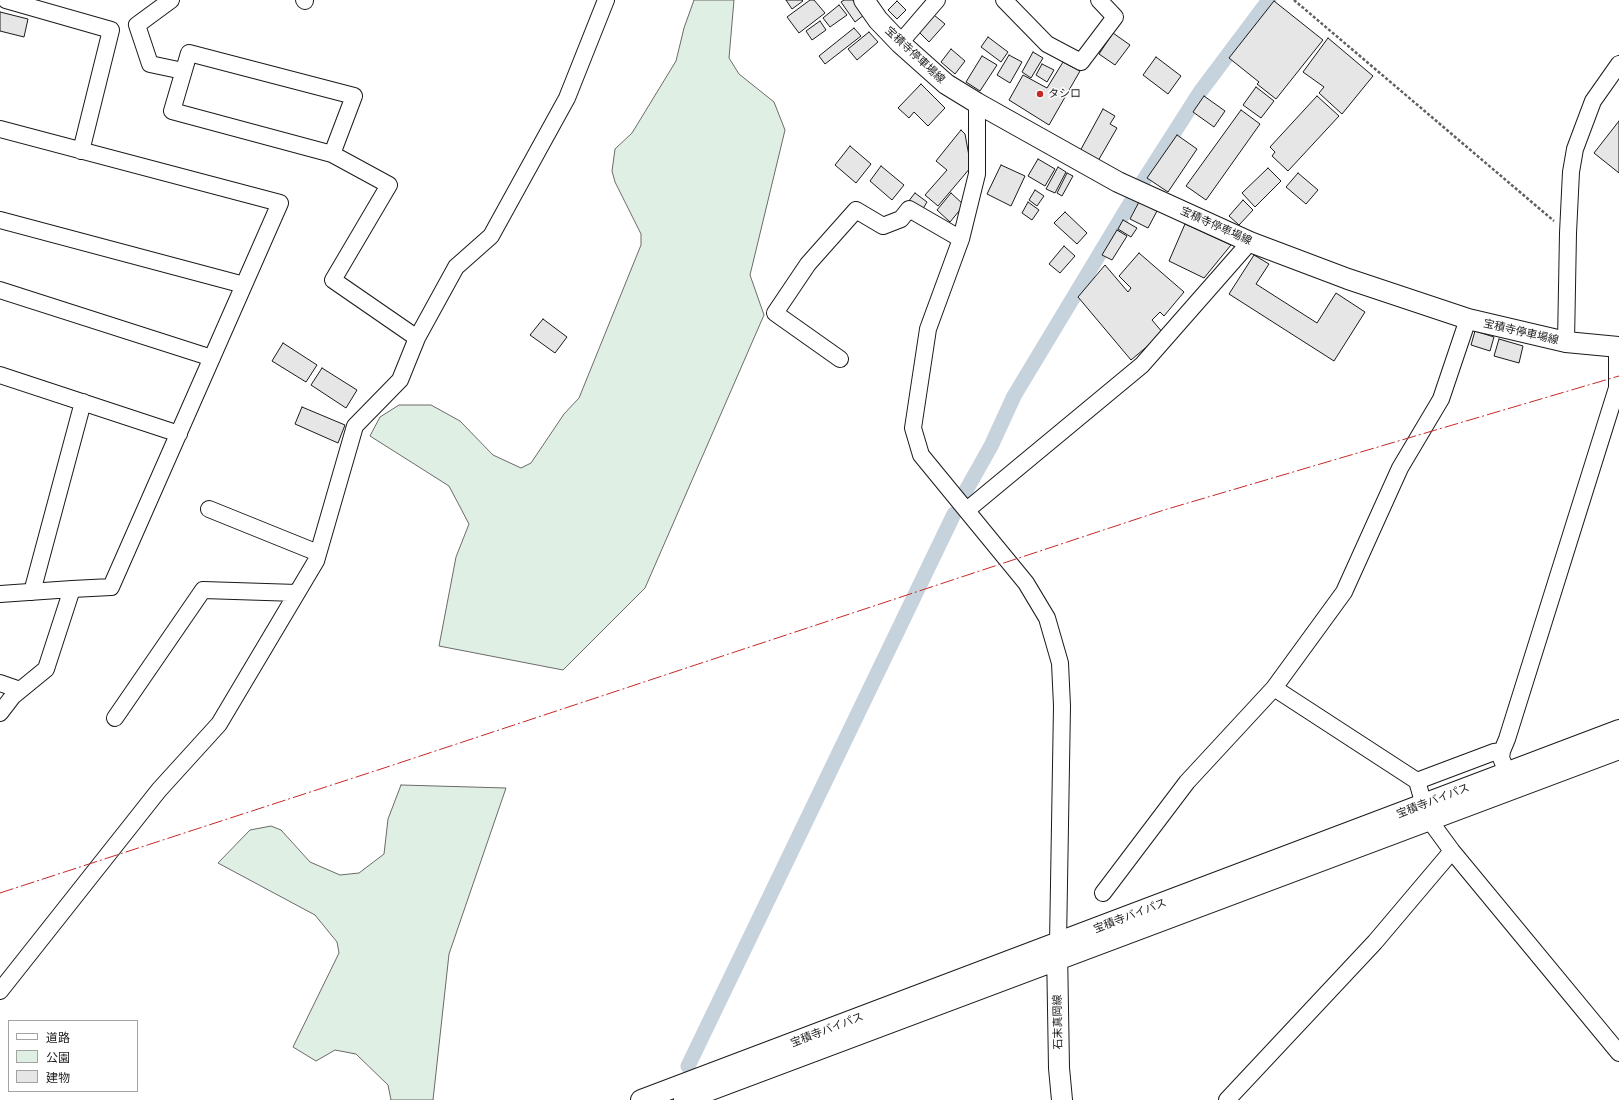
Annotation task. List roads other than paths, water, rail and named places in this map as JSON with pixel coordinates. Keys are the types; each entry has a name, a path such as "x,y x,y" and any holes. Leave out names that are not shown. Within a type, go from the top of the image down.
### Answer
{"main road":[{"name":"宝積寺停車場線","path":"864,0 878,20 900,43 946,84 977,104 1118,182 1250,242 1348,279 1468,319 1566,342 1618,347"},
{"name":"宝積寺バイパス","path":"1427,813 1507,772 1619,730"},
{"name":"宝積寺バイパス","path":"641,1100 1057,952 1427,813 1619,749"},
{"name":"宝積寺バイパス","path":"684,1100 1057,952"},
{"name":"石末真岡線","path":"1057,952 1059,1068 1062,1100"}],"street":[{"path":"6,0 111,30 81,151"},
{"path":"171,0 138,25 150,64 183,71"},
{"path":"0,992 159,790 219,724 316,561 354,426 400,380 417,338 456,267 491,236 567,98 606,0"},
{"path":"900,43 937,0"},
{"path":"1004,0 1046,44 1081,62 1115,17 1099,0"},
{"path":"332,154 354,96 189,53 172,111 332,154 389,185 333,280 417,338"},
{"path":"1566,342 1568,233 1571,172 1575,149 1593,101 1619,64"},
{"path":"977,104 977,174 961,239 928,329 912,428 921,455 1026,583 1047,618 1060,664 1062,706 1057,952"},
{"path":"0,129 280,203 111,587 0,594"},
{"path":"840,359 775,314 808,264 856,210 882,226 902,219 909,209 961,239"},
{"path":"0,220 244,285"},
{"path":"967,510 1142,365 1250,242"},
{"path":"0,290 212,358"},
{"path":"1103,893 1187,782 1274,688 1344,592 1400,468 1441,399 1468,319"},
{"path":"1507,772 1502,758 1502,751 1617,388 1618,347"},
{"path":"0,375 178,434"},
{"path":"32,592 83,402"},
{"path":"209,509 318,553"},
{"path":"0,713 20,690 46,669 72,589"},
{"path":"115,718 203,590 297,593"},
{"path":"0,683 20,690"},
{"path":"1274,688 1417,782 1427,813 1452,851 1619,1053"},
{"path":"1417,782 1494,752 1502,751"},
{"path":"1227,1100 1375,942 1452,851"}],"waterway":[{"path":"1140,186 1200,92 1269,0"},
{"path":"964,494 991,446 1014,396 1132,200"},
{"path":"688,1066 954,514"}],"place":[{"name":"タシロ","path":"1040,94"}]}
